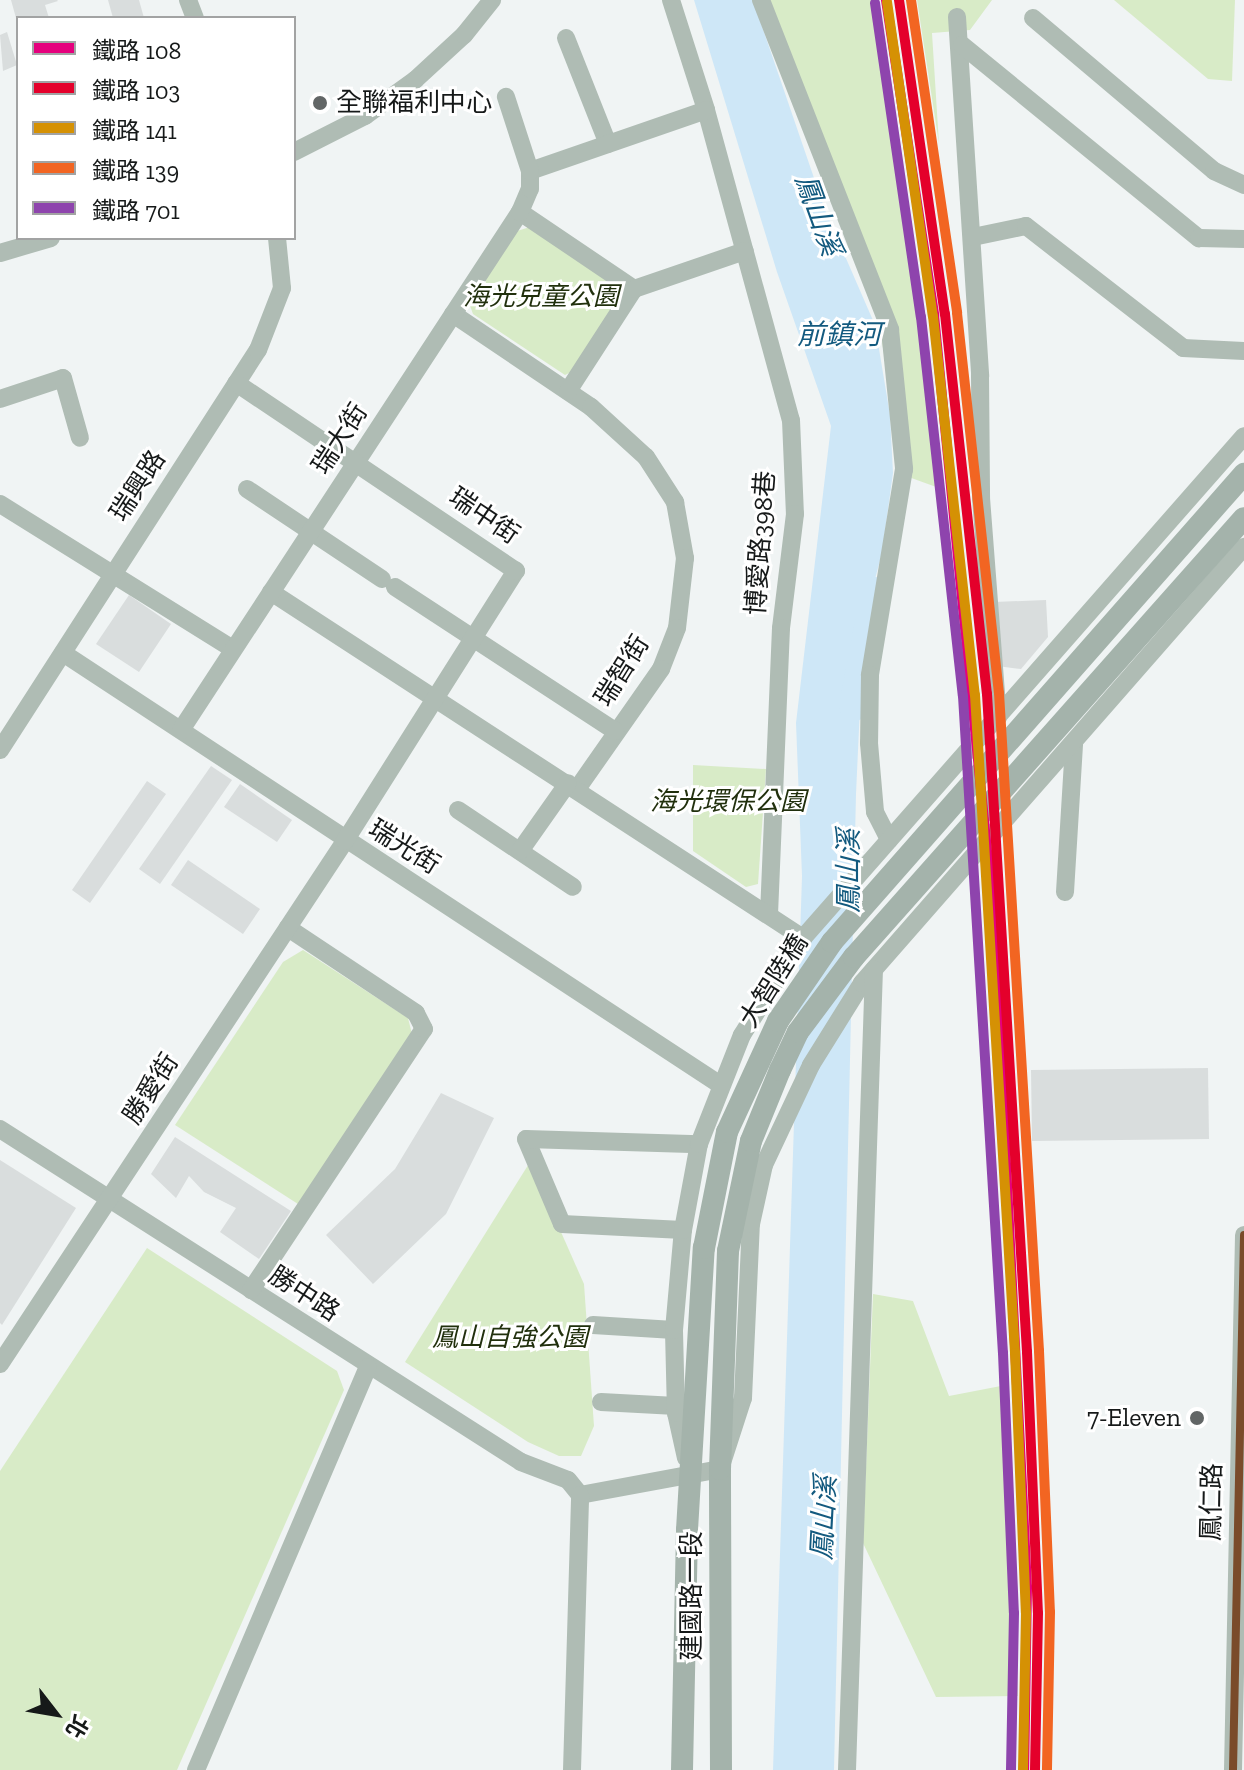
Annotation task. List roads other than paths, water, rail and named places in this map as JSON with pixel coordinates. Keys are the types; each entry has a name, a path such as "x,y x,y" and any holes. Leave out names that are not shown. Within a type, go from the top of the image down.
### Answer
{"main road":[{"name":"大智陸橋","path":"694,1422 704,1248 713,1194 727,1132 778,1021 832,942 1244,474"},
{"name":"大智陸橋","path":"721,1421 728,1251 736,1199 751,1141 798,1032 854,957 1244,518"},
{"name":"建國路一段","path":"721,1421 721,1770"},
{"name":"建國路一段","path":"682,1770 694,1422"}],"street":[{"path":"296,151 365,116 415,80 464,35 492,0"},
{"name":"博愛路398巷","path":"671,0 706,110 791,420 795,514 781,628 769,915"},
{"path":"761,0 890,330 904,469 870,675 869,743 875,812 883,847"},
{"path":"957,17 962,45 973,237 981,498 996,719"},
{"path":"1033,18 1214,171 1244,185"},
{"path":"566,38 608,144"},
{"path":"962,45 1199,238 1244,239"},
{"path":"506,97 530,171 706,110"},
{"name":"瑞大街","path":"181,730 520,212 530,189 530,171"},
{"path":"520,212 634,289"},
{"path":"973,237 1026,226 1183,348 1244,351"},
{"path":"0,253 44,240"},
{"name":"瑞興路","path":"0,750 6,726 63,653 258,350 282,288 277,240"},
{"path":"568,391 634,289 745,251"},
{"name":"瑞智街","path":"453,314 568,391 646,457 675,502 685,558 677,628 661,669 520,851"},
{"path":"0,399 63,378 80,438"},
{"name":"瑞中街","path":"236,383 357,461 516,571 345,841"},
{"path":"691,1475 676,1406 674,1330 683,1230 699,1144 719,1084 742,1035 807,934 1244,436"},
{"path":"247,489 615,731"},
{"path":"0,504 233,649"},
{"path":"572,1770 580,1495 720,1469 743,1398 751,1224 764,1165 785,1111 868,976 1244,547"},
{"path":"271,592 769,915 807,934"},
{"name":"瑞光街","path":"63,653 719,1084"},
{"path":"1065,892 1074,744"},
{"path":"458,810 573,887"},
{"name":"勝愛街","path":"0,1364 345,841"},
{"path":"251,1290 424,1029 416,1013 288,928"},
{"path":"847,1770 868,976"},
{"name":"勝中路","path":"0,1129 521,1462 568,1480 580,1495"},
{"path":"683,1230 562,1224 526,1139 699,1144"},
{"name":"鳳仁路","path":"1233,1770 1244,1235"},
{"path":"593,1325 674,1330"},
{"path":"196,1770 368,1367"},
{"path":"601,1402 676,1406"}],"water":[{"name":"前鎮河","path":"694,0 753,0 825,210 875,325 890,415 893,473 882,553 864,620 856,794 834,1770 773,1770 802,876 796,723 831,426 777,272"}],"waterway":[{"name":"鳳山溪","path":"854,706 876,592"}],"rail line":[{"name":"108","path":"886,0 934,315 994,922 1027,1587 1024,1770"},
{"name":"103","path":"899,0 945,314 987,694 1027,1352 1038,1613 1035,1770"},
{"name":"139","path":"911,0 957,313 999,693 1039,1351 1050,1612 1047,1770"},
{"name":"141","path":"887,2 933,316 975,695 1015,1353 1026,1613 1023,1770"},
{"name":"701","path":"875,3 921,317 963,696 1003,1353 1014,1613 1011,1770"}],"place":[{"name":"全聯福利中心","path":"320,103"},
{"name":"7-Eleven","path":"1197,1418"}],"park label":[{"name":"海光兒童公園","path":"541,297"},
{"name":"海光環保公園","path":"728,802"},
{"name":"鳳山自強公園","path":"510,1338"}]}
